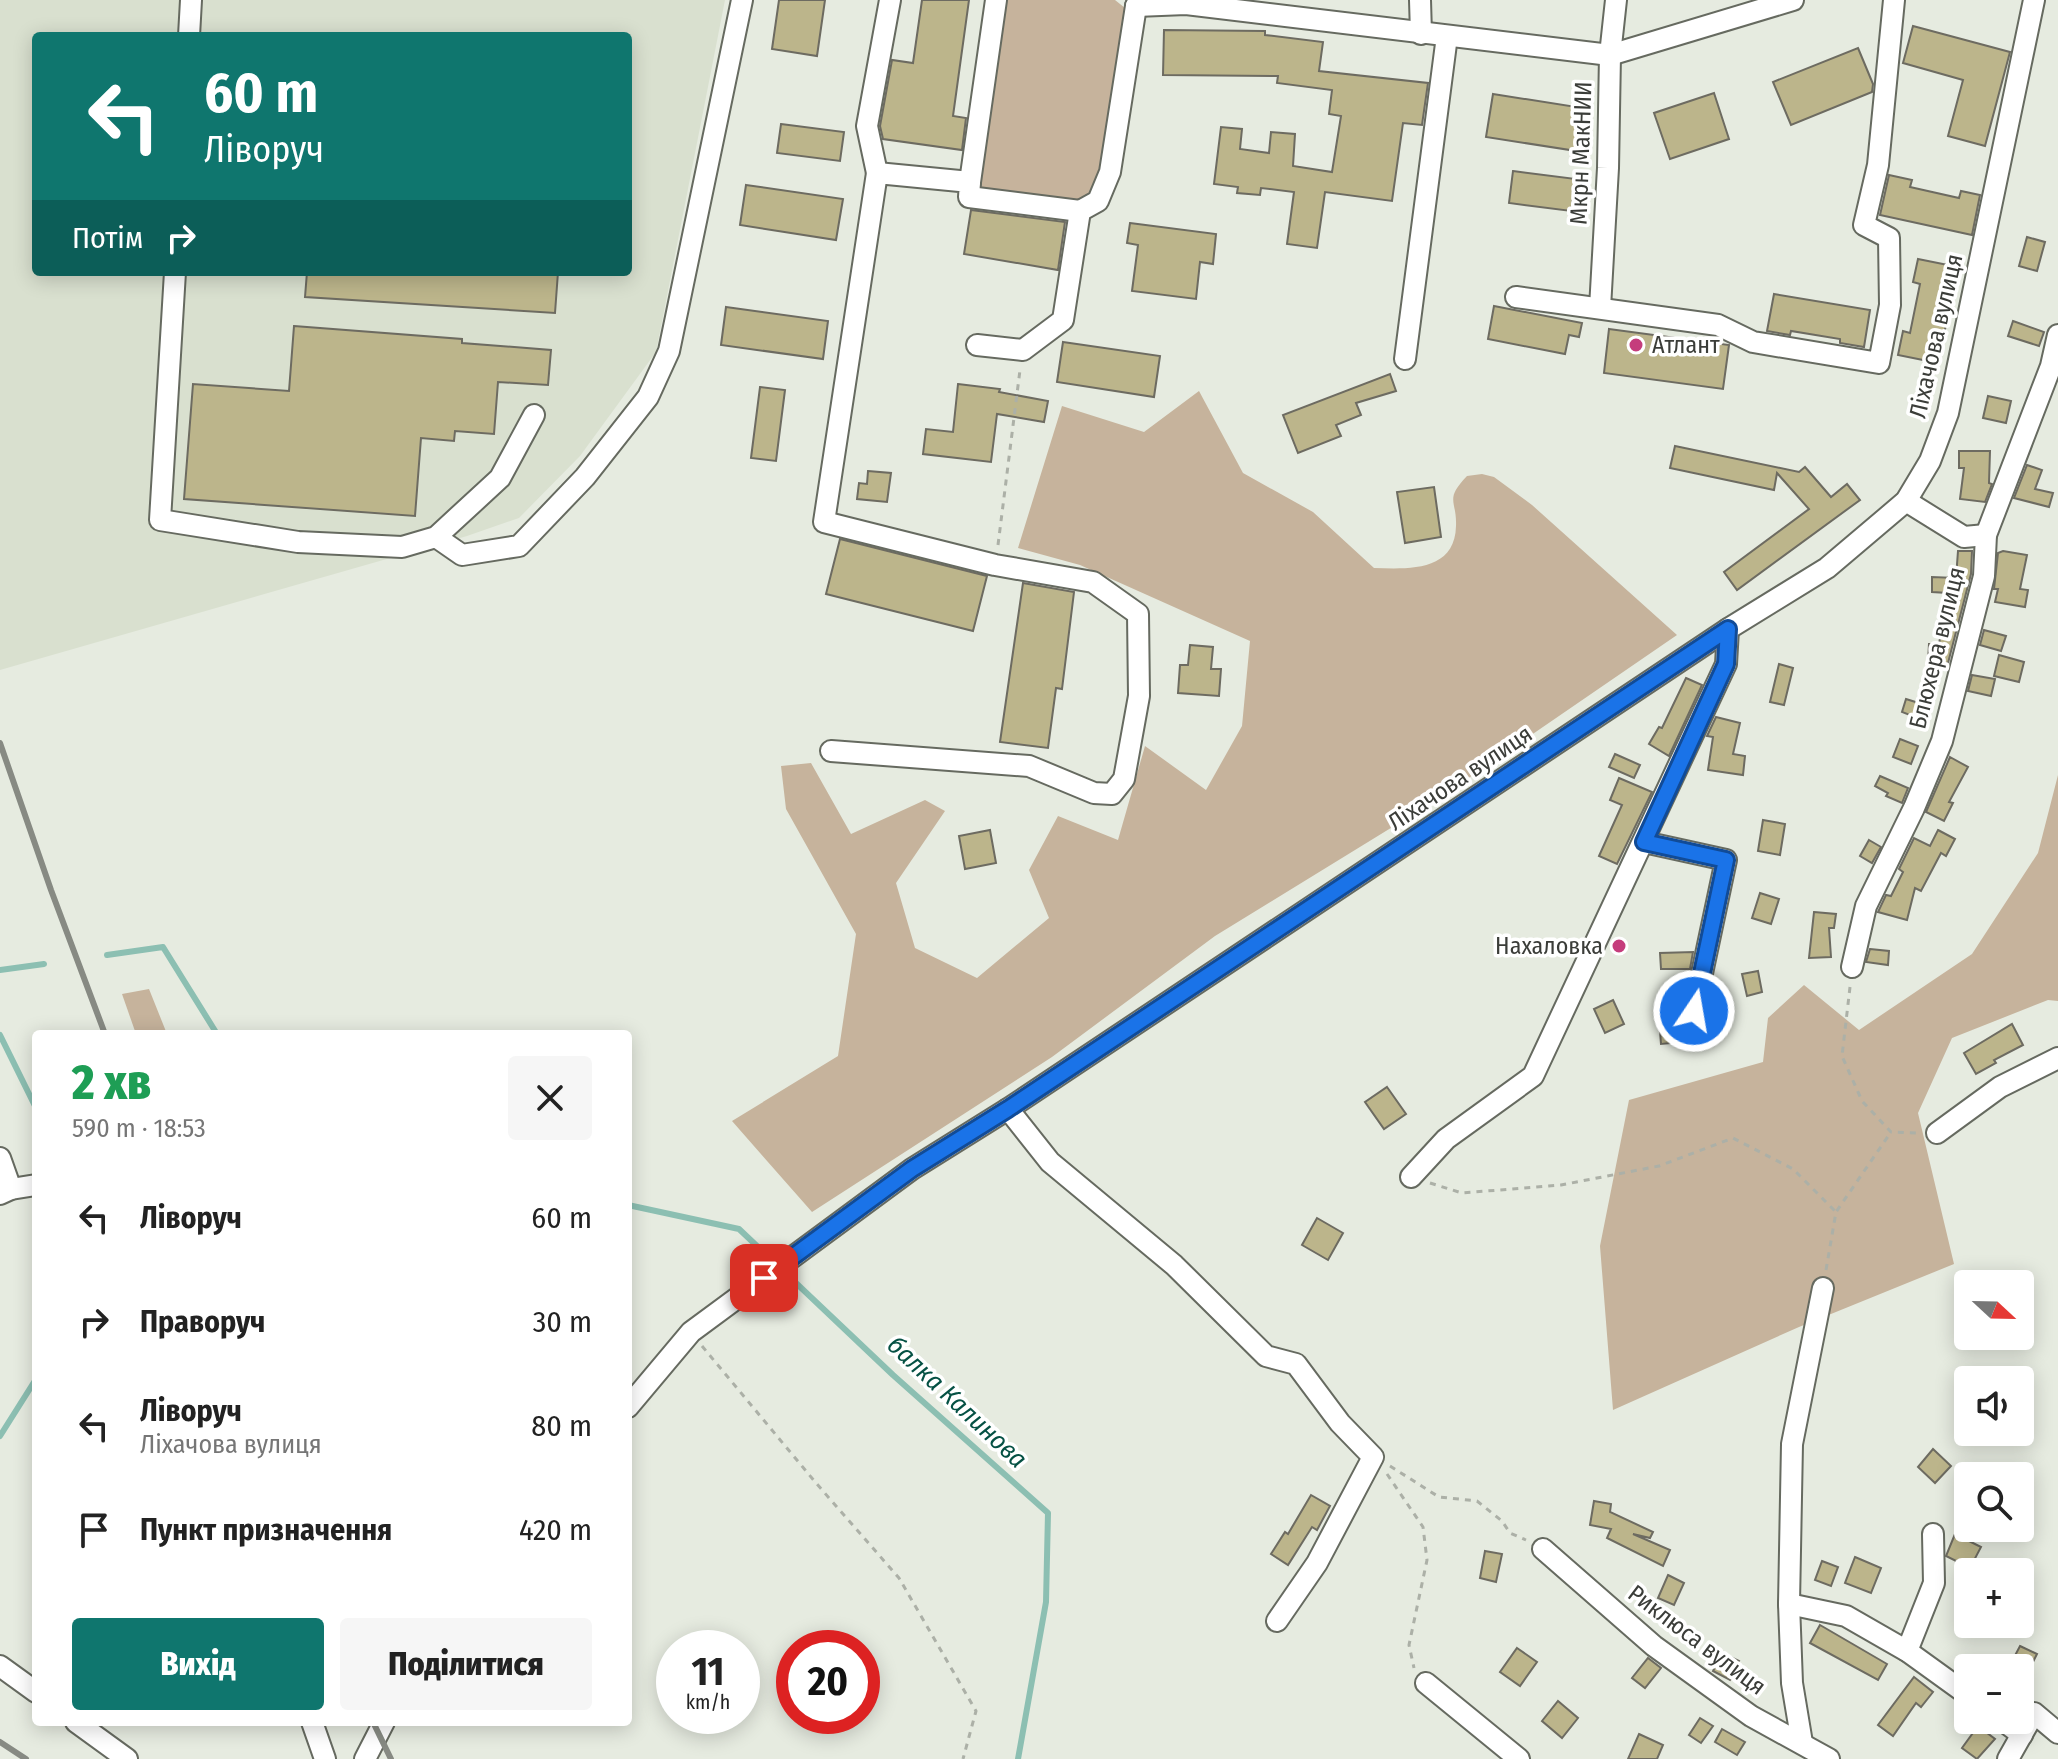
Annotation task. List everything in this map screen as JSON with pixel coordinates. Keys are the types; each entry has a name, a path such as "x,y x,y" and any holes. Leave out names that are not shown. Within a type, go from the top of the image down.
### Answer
{"street":[{"path":"189,32 191,0"},
{"path":"436,537 462,555 519,546 585,477 648,397 669,351 742,0"},
{"path":"831,751 1029,766 1094,793 1112,794 1124,779 1139,696 1138,614 1093,582 995,565 824,522 877,173 867,126 890,0"},
{"path":"996,0 969,197 1080,211 1098,201 1110,172 1132,3 1186,4 1610,55 1793,0"},
{"path":"1420,0 1421,34"},
{"name":"Мкрн МакНИИ","path":"1600,308 1608,168 1610,55 1616,0"},
{"path":"1516,297 1718,325 1753,342 1879,363 1890,305 1889,238 1864,225 1878,165 1894,0"},
{"name":"Ліхачова вулиця","path":"632,1402 691,1332 912,1169 1008,1109 1728,629 1827,568 1906,501 1930,461 1948,413 2034,0"},
{"path":"1405,359 1447,36"},
{"path":"877,173 970,182"},
{"path":"977,345 1023,350 1063,320 1080,211"},
{"path":"175,276 160,520 298,542 402,547 436,537 500,478 534,415"},
{"name":"Блюхера вулиця","path":"1852,967 1866,906 1914,808 1942,741 1984,576 1986,535 2051,366 2058,335"},
{"path":"1906,501 1964,537 1986,535"},
{"path":"1411,1177 1446,1139 1533,1076 1726,664 1728,629"},
{"path":"1644,842 1726,860 1694,1011"},
{"path":"1937,1133 2000,1087 2058,1058"},
{"path":"1008,1109 1050,1162 1174,1265 1266,1356 1296,1364 1340,1423 1373,1457 1317,1563 1277,1621"},
{"path":"0,1158 5,1192 32,1186"},
{"path":"1814,1753 1792,1683 1789,1604 1792,1444 1823,1288"},
{"path":"1907,1651 1934,1583 1933,1534"},
{"name":"Риклюса вулиця","path":"1543,1549 1654,1646 1751,1716 1814,1753"},
{"path":"1789,1604 1846,1616 1907,1651 1954,1685"},
{"path":"0,1666 32,1689"},
{"path":"1426,1683 1519,1759"},
{"path":"2008,1759 2034,1713 2058,1733"},
{"path":"82,1726 127,1759"},
{"path":"313,1726 325,1759"},
{"path":"365,1759 382,1726"}],"path":[{"path":"995,565 1023,350"},
{"path":"1852,967 1842,1056 1862,1101 1891,1132 1937,1133"},
{"path":"1823,1288 1836,1212 1891,1132"},
{"path":"1411,1177 1462,1193 1561,1185 1659,1166 1733,1138 1793,1169 1836,1212"},
{"path":"691,1332 899,1578 976,1711 963,1759"},
{"path":"1373,1457 1407,1474 1439,1497 1477,1501 1502,1521 1510,1533 1543,1549"},
{"path":"1373,1457 1423,1527 1427,1560 1409,1645 1415,1672 1426,1683"}],"shaded area":[{"path":"0,0 725,0 656,352 580,456 519,518 467,536 0,670"},
{"path":"1004,0 1115,0 1125,8 1100,169 1089,194 1079,202 983,190 980,185"},
{"path":"1199,391 1243,473 1313,512 1374,568 1415,567 1439,560 1454,541 1456,517 1453,500 1456,490 1467,476 1482,474 1494,477 1532,505 1677,635 1438,799 1215,936 1052,1057 812,1212 732,1121 838,1056 856,934 786,809 781,766 811,763 851,834 925,800 945,811 896,883 915,948 977,978 1049,918 1029,870 1058,816 1118,840 1145,746 1206,790 1242,726 1250,641 1080,565 1018,548 1062,406 1144,432"},
{"path":"2058,775 2058,1001 2048,1000 1952,1038 1918,1113 1954,1264 1799,1327 1613,1410 1600,1246 1629,1100 1763,1062 1768,1018 1804,985 1859,1030 1972,954 2038,853"},
{"path":"149,989 165,1030 135,1030 122,994"}],"building":[{"path":"779,0 825,0 817,56 772,49"},
{"path":"922,0 969,0 953,116 966,118 962,150 883,139 880,126 892,60 913,63"},
{"path":"1913,26 2010,52 1985,146 1948,136 1963,80 1903,63"},
{"path":"1164,30 1265,31 1265,35 1323,42 1319,71 1428,83 1422,125 1403,123 1392,201 1325,192 1317,248 1287,244 1294,192 1261,188 1260,195 1237,193 1238,187 1214,184 1221,127 1242,129 1240,149 1269,153 1271,132 1295,134 1293,166 1332,172 1341,116 1329,114 1332,90 1277,83 1278,76 1163,75"},
{"path":"1858,48 1873,84 1872,92 1791,125 1773,82"},
{"path":"1714,93 1729,139 1670,159 1654,113"},
{"path":"1493,94 1589,109 1583,152 1486,137"},
{"path":"781,124 844,132 840,161 777,153"},
{"path":"1513,171 1576,179 1571,211 1509,203"},
{"path":"1889,175 1912,180 1910,187 1959,198 1961,191 1980,195 1972,235 1880,215"},
{"path":"746,185 843,199 836,240 740,225"},
{"path":"971,210 1065,222 1058,270 964,254"},
{"path":"1130,223 1216,234 1213,264 1200,262 1196,299 1132,291 1138,245 1127,243"},
{"path":"2027,237 2045,242 2037,271 2019,266"},
{"path":"1918,259 1958,267 1938,363 1898,355 1903,331 1910,333 1920,284 1913,282"},
{"path":"307,276 558,276 555,313 305,297"},
{"path":"1774,294 1870,310 1864,347 1840,343 1840,339 1791,331 1790,335 1767,331"},
{"path":"1494,306 1582,323 1579,337 1569,335 1565,354 1488,339"},
{"path":"726,307 828,321 823,359 721,345"},
{"path":"2013,321 2044,332 2039,346 2008,336"},
{"path":"294,326 462,339 462,343 551,350 548,385 498,382 494,434 455,431 454,441 421,438 415,516 184,499 193,384 289,391"},
{"path":"1609,329 1729,345 1723,389 1604,373"},
{"path":"1063,342 1160,356 1154,397 1057,382"},
{"path":"1390,374 1396,391 1356,403 1361,415 1336,425 1341,436 1298,453 1283,415"},
{"path":"958,384 1000,389 999,392 1048,401 1044,422 997,414 991,462 923,454 926,429 953,432"},
{"path":"760,387 785,390 776,461 751,458"},
{"path":"1988,396 2011,401 2006,423 1983,418"},
{"path":"1675,446 1799,472 1805,467 1831,497 1847,484 1860,500 1737,590 1724,572 1809,509 1777,473 1774,490 1670,468"},
{"path":"1959,451 1990,451 1989,483 1992,484 1985,502 1960,499 1964,468 1959,468"},
{"path":"2027,465 2042,470 2035,489 2053,493 2049,507 2014,498"},
{"path":"868,471 891,473 887,502 857,499 859,483 867,484"},
{"path":"1434,487 1441,537 1405,543 1397,492"},
{"path":"840,539 987,576 973,631 826,594"},
{"path":"1958,551 1972,551 1971,574 1948,663 1928,662 1929,644 1939,644 1948,593 1932,592 1932,577 1956,578"},
{"path":"1998,553 2027,555 2020,589 2028,590 2025,607 1995,602"},
{"path":"1023,583 1074,592 1062,689 1056,688 1048,748 1000,742"},
{"path":"1984,630 2006,636 2001,651 1980,645"},
{"path":"1190,645 1213,647 1211,669 1221,669 1219,696 1178,693 1180,665 1188,665"},
{"path":"1999,655 2024,662 2019,682 1994,676"},
{"path":"1779,664 1793,668 1784,705 1770,702"},
{"path":"1972,675 1995,679 1991,696 1968,691"},
{"path":"1686,678 1702,685 1669,756 1649,744 1659,727 1662,728"},
{"path":"1906,699 1925,705 1920,719 1902,712"},
{"path":"1716,717 1740,723 1733,754 1745,756 1743,775 1708,770 1713,737 1707,736"},
{"path":"1900,739 1918,746 1911,764 1893,757"},
{"path":"1615,754 1640,765 1634,778 1609,767"},
{"path":"1950,757 1968,767 1949,802 1953,803 1944,821 1926,812"},
{"path":"1880,776 1908,788 1902,803 1886,796 1888,793 1875,786"},
{"path":"1619,778 1652,792 1617,864 1599,856 1622,805 1610,800"},
{"path":"1763,820 1785,824 1780,855 1758,851"},
{"path":"990,830 996,863 965,869 959,836"},
{"path":"1938,830 1955,839 1946,856 1941,853 1921,891 1915,888 1907,920 1878,912 1886,895 1891,896 1903,872 1899,869 1914,838 1930,846"},
{"path":"1869,840 1881,847 1872,863 1860,856"},
{"path":"1760,893 1779,899 1771,924 1752,918"},
{"path":"1814,912 1836,914 1834,928 1829,928 1831,957 1809,958"},
{"path":"1870,949 1889,951 1888,965 1866,962"},
{"path":"1693,952 1690,969 1661,969 1660,953"},
{"path":"1758,971 1762,992 1747,996 1742,974"},
{"path":"1613,1000 1624,1024 1605,1033 1594,1009"},
{"path":"1682,1016 1692,1024 1704,1019 1720,1019 1720,1034 1714,1034 1714,1039 1661,1044 1659,1018"},
{"path":"2012,1024 2023,1045 1994,1060 1996,1063 1976,1074 1964,1053"},
{"path":"1387,1087 1406,1114 1384,1129 1365,1102"},
{"path":"1317,1218 1343,1233 1328,1260 1302,1245"},
{"path":"1933,1449 1951,1466 1935,1483 1918,1467"},
{"path":"1311,1495 1330,1506 1317,1530 1312,1527 1288,1565 1271,1554 1285,1532 1288,1534"},
{"path":"1594,1501 1611,1504 1610,1512 1653,1532 1650,1538 1633,1534 1670,1550 1663,1566 1607,1538 1611,1529 1590,1525"},
{"path":"1954,1536 1954,1542 1971,1542 1981,1547 1975,1558 1954,1560 1946,1556"},
{"path":"1485,1551 1502,1554 1496,1582 1480,1578"},
{"path":"1855,1557 1881,1568 1871,1593 1845,1583"},
{"path":"1822,1561 1838,1567 1831,1586 1815,1580"},
{"path":"1668,1575 1684,1583 1674,1605 1658,1598"},
{"path":"1820,1625 1887,1664 1878,1680 1810,1643"},
{"path":"2020,1646 2037,1654 2034,1660 2034,1654 2016,1654"},
{"path":"1517,1648 1537,1662 1520,1686 1500,1672"},
{"path":"1722,1653 1739,1661 1730,1680 1713,1671"},
{"path":"1648,1658 1661,1668 1645,1688 1632,1678"},
{"path":"1914,1677 1933,1692 1921,1707 1916,1703 1893,1736 1878,1725"},
{"path":"1558,1701 1578,1718 1562,1738 1542,1721"},
{"path":"1700,1718 1713,1726 1701,1743 1689,1735"},
{"path":"1722,1729 1745,1742 1737,1755 1715,1742"},
{"path":"1639,1734 1663,1745 1657,1759 1628,1759"},
{"path":"1972,1734 1988,1734 1995,1739 1977,1759 1962,1748"}],"waterway":[{"name":"балка Калинова","path":"107,955 163,947 215,1030"},
{"name":"балка Калинова","path":"0,970 44,964"},
{"path":"0,1035 32,1100"},
{"name":"балка Калинова","path":"632,1206 739,1229 893,1375 1048,1513 1046,1602 1018,1759"},
{"path":"0,1436 32,1385"}],"railway":[{"path":"0,743 104,1030"},
{"path":"375,1726 391,1759"},
{"path":"0,1742 26,1759"}],"place":[{"name":"Атлант","path":"1636,345"},
{"name":"Нахаловка","path":"1619,946"}],"route":[{"path":"764,1278 912,1169 1008,1109 1728,629 1726,664 1644,842 1726,860 1694,1011"}]}
